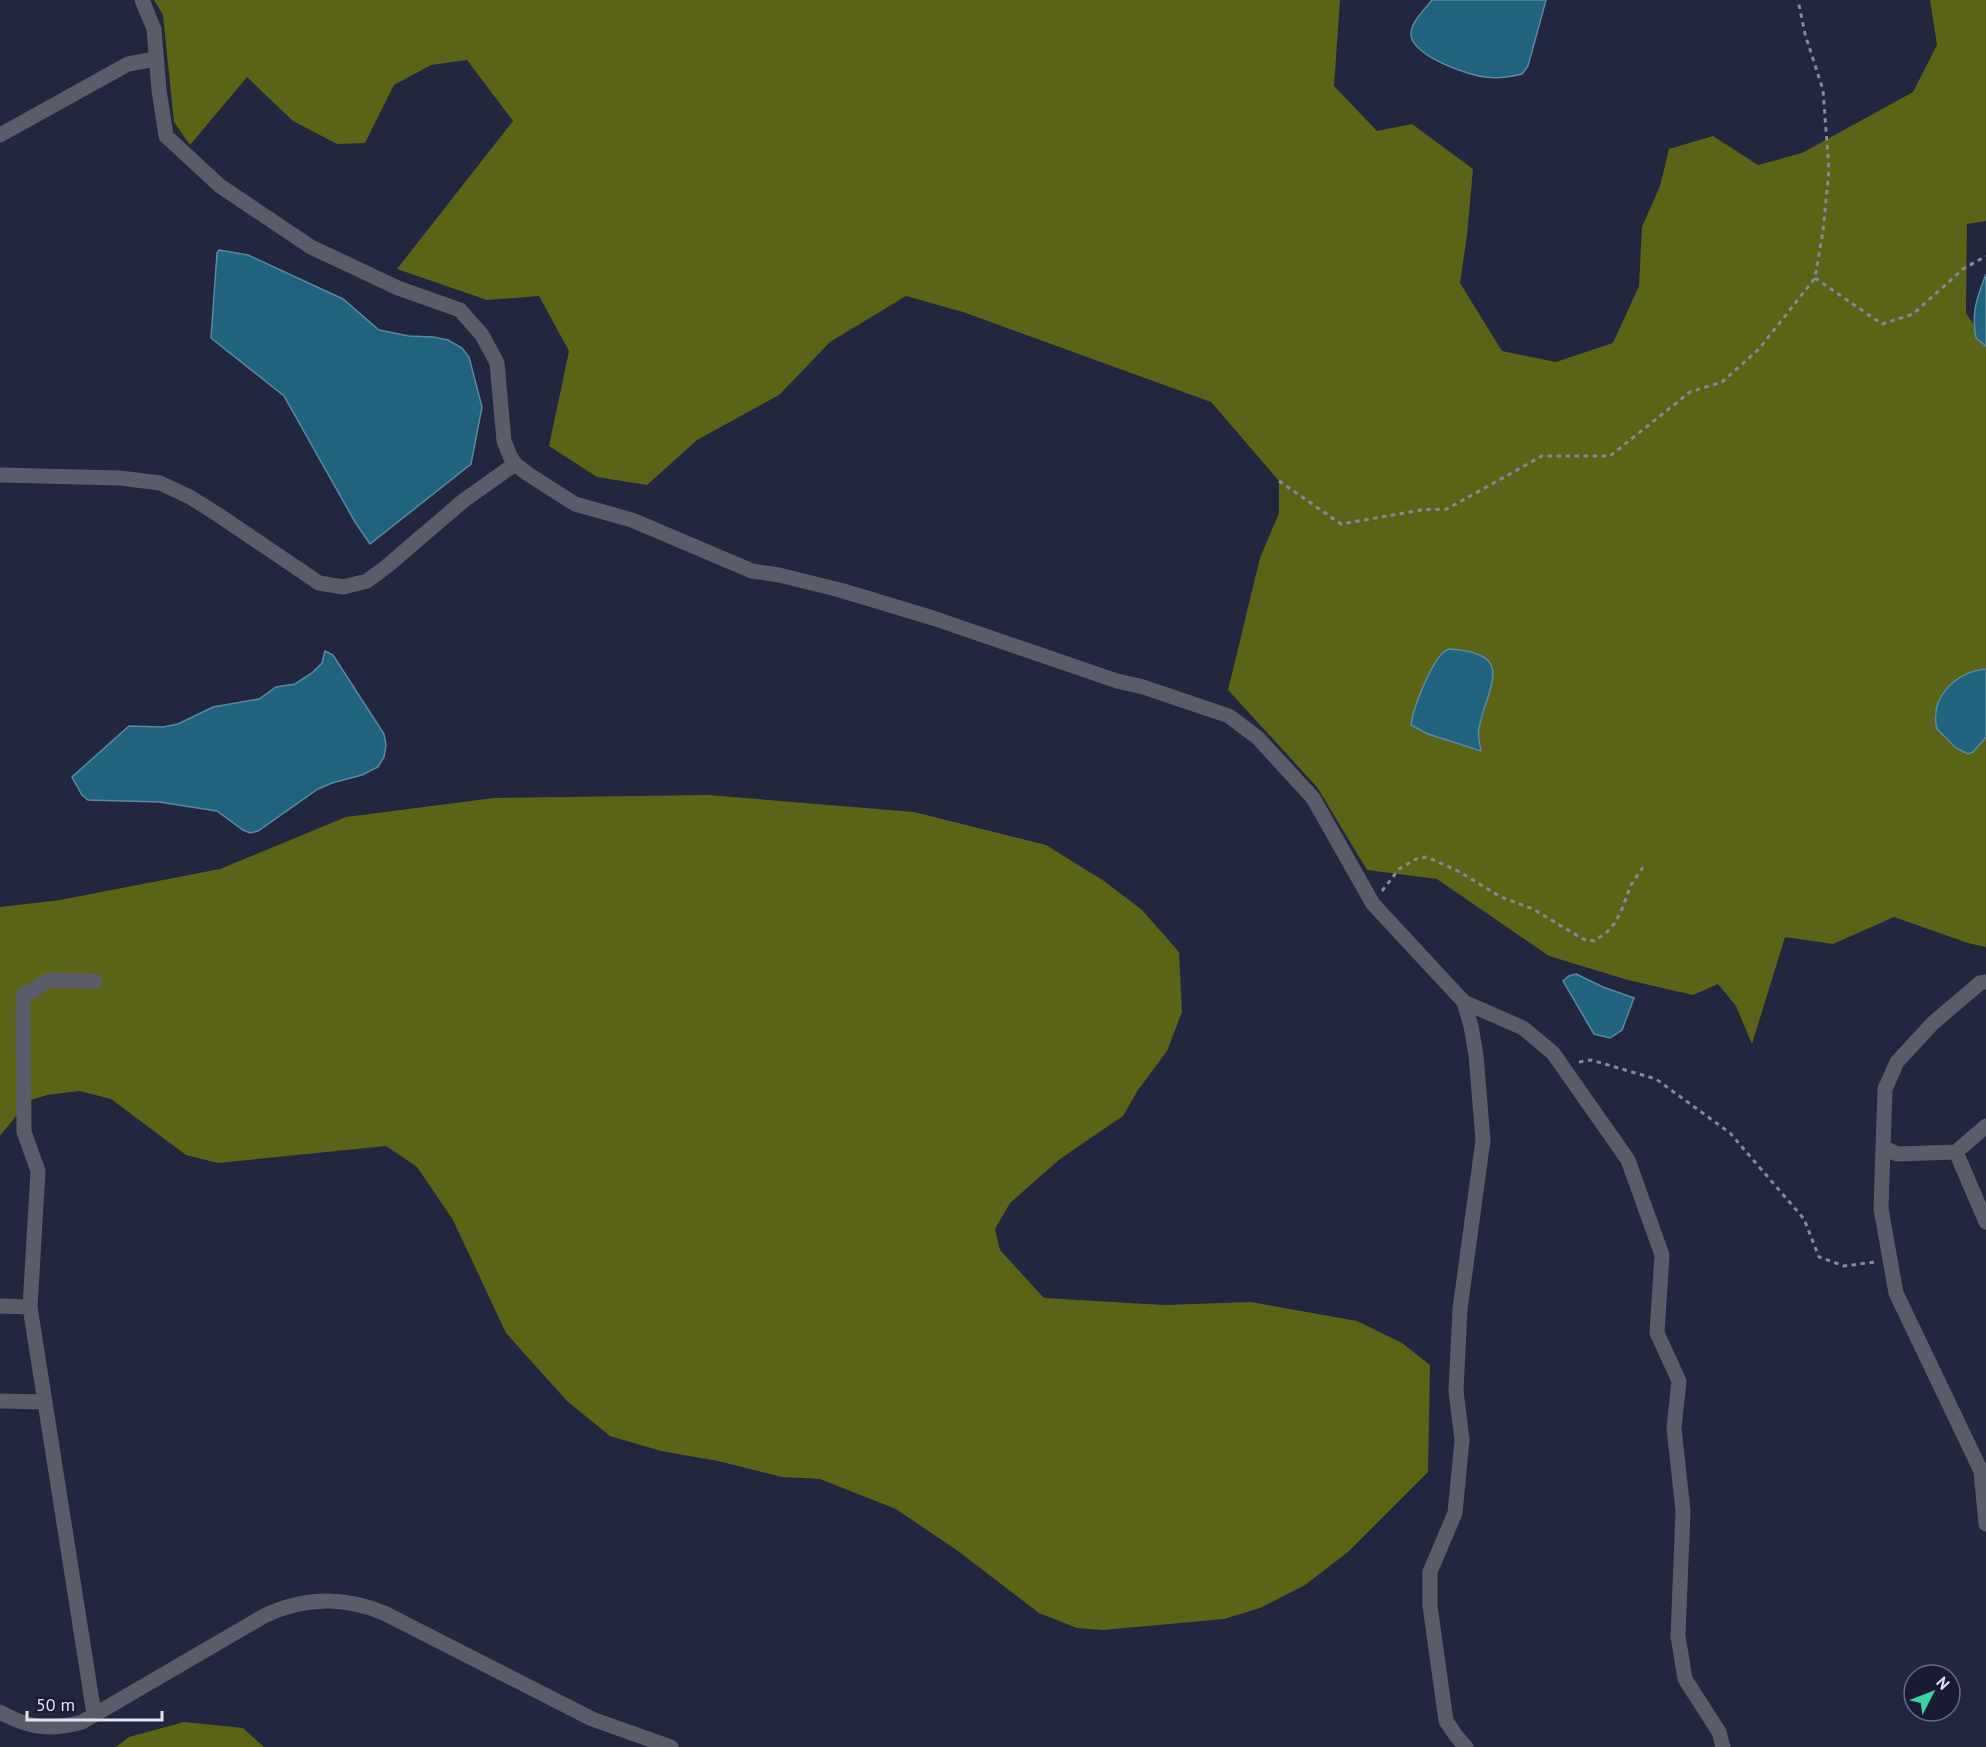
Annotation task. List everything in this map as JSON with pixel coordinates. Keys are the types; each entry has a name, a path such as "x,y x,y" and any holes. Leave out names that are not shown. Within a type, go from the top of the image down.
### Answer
{"street":[{"path":"142,0 154,29 159,90 166,136 220,186 311,247 398,288 460,310 482,335 497,363 504,441 515,464 575,504 632,520 752,571 840,590 933,618 1229,717 1258,738 1313,798 1373,904 1464,1002 1523,1028 1553,1053 1628,1160 1662,1256 1657,1333 1679,1381 1674,1428 1683,1511 1678,1636 1685,1678 1719,1732 1723,1747"},
{"path":"0,135 128,64 156,59"},
{"path":"0,475 120,478 160,483 208,508 319,583 343,587 367,581 463,501 515,464"},
{"path":"94,1714 30,1307 38,1171 24,1132 23,996 49,980 95,981"},
{"path":"1986,982 1980,983 1933,1023 1897,1062 1885,1089 1881,1209 1896,1293 1983,1471 1986,1524"},
{"path":"1464,1002 1476,1055 1484,1140 1460,1309 1456,1391 1462,1440 1455,1513 1430,1572 1430,1606 1446,1721 1466,1747"},
{"path":"1883,1147 1897,1154 1956,1152 1986,1126"},
{"path":"1956,1152 1986,1222"},
{"path":"0,1306 30,1307"},
{"path":"0,1401 45,1402"},
{"path":"0,1712 28,1726 66,1726 82,1722 264,1616 282,1608 317,1600 366,1605 384,1612 592,1719 671,1747"}],"path":[{"path":"1279,481 1341,524 1421,510 1447,509 1542,456 1610,456 1690,392 1722,382 1759,349 1815,278 1823,231 1829,170 1823,90 1805,34 1798,0"},
{"path":"1815,278 1881,324 1913,314 1963,268 1986,256"},
{"path":"1373,904 1399,868 1427,856 1458,871 1501,897 1533,909 1583,939 1594,941 1607,933 1615,923 1631,885 1643,867"},
{"path":"1562,1064 1591,1060 1656,1079 1730,1133 1804,1219 1819,1257 1844,1266 1890,1260"}],"green space":[{"path":"154,0 1340,0 1334,86 1377,131 1412,124 1473,169 1460,283 1502,351 1556,362 1613,343 1639,286 1642,227 1660,186 1669,149 1713,136 1758,165 1802,153 1913,92 1937,45 1930,0 1986,0 1986,221 1967,224 1966,313 1986,343 1986,669 1971,672 1941,695 1935,714 1973,752 1986,737 1986,947 1894,917 1833,944 1785,937 1752,1044 1736,1006 1718,984 1693,995 1628,980 1549,956 1437,879 1367,870 1317,787 1228,690 1260,558 1279,513 1279,481 1211,402 963,312 906,296 830,342 779,395 697,440 647,485 597,477 549,446 569,351 539,296 487,300 397,269 513,121 467,60 431,65 394,85 365,143 337,144 293,121 247,77 190,145 174,122 163,15","holes":["1486,707 1478,729 1481,748 1479,751 1463,745"]},
{"path":"708,795 914,812 1046,845 1104,881 1142,910 1179,952 1182,1012 1167,1051 1138,1090 1123,1116 1060,1159 1010,1203 995,1229 1000,1250 1044,1298 1164,1305 1251,1302 1357,1321 1402,1343 1430,1365 1428,1472 1348,1552 1305,1585 1260,1608 1224,1619 1103,1630 1077,1628 1039,1613 958,1551 896,1509 820,1479 782,1477 718,1461 661,1451 610,1436 567,1401 506,1333 453,1220 417,1167 386,1146 218,1163 186,1155 111,1099 79,1091 47,1095 28,1101 0,1136 0,907 60,900 220,869 346,817 494,798"},
{"path":"184,1722 243,1728 264,1747 116,1747 129,1737"}],"water":[{"path":"1432,0 1546,0 1528,66 1522,74 1499,78 1477,75 1442,63 1421,50 1414,43 1411,30 1418,16"},
{"path":"219,250 248,255 343,299 379,330 448,340 462,348 469,357 482,407 471,464 370,544 355,522 284,396 211,338"},
{"path":"1986,274 1986,346 1976,338 1974,320"},
{"path":"1449,649 1484,657 1491,664 1493,674 1491,685 1478,731 1481,751 1428,734 1411,725 1430,671 1443,653"},
{"path":"325,651 333,655 384,734 386,745 384,757 378,767 362,775 318,789 258,831 250,833 243,830 217,811 159,802 88,800 82,795 73,779 72,777 129,726 163,727 178,724 213,707 259,699 276,687 295,684 312,673 322,663"},
{"path":"1986,669 1986,737 1973,752 1968,754 1956,748 1937,729 1937,707 1947,688 1955,681 1975,671"},
{"path":"1576,974 1634,998 1622,1030 1610,1038 1594,1034 1563,981"}]}
